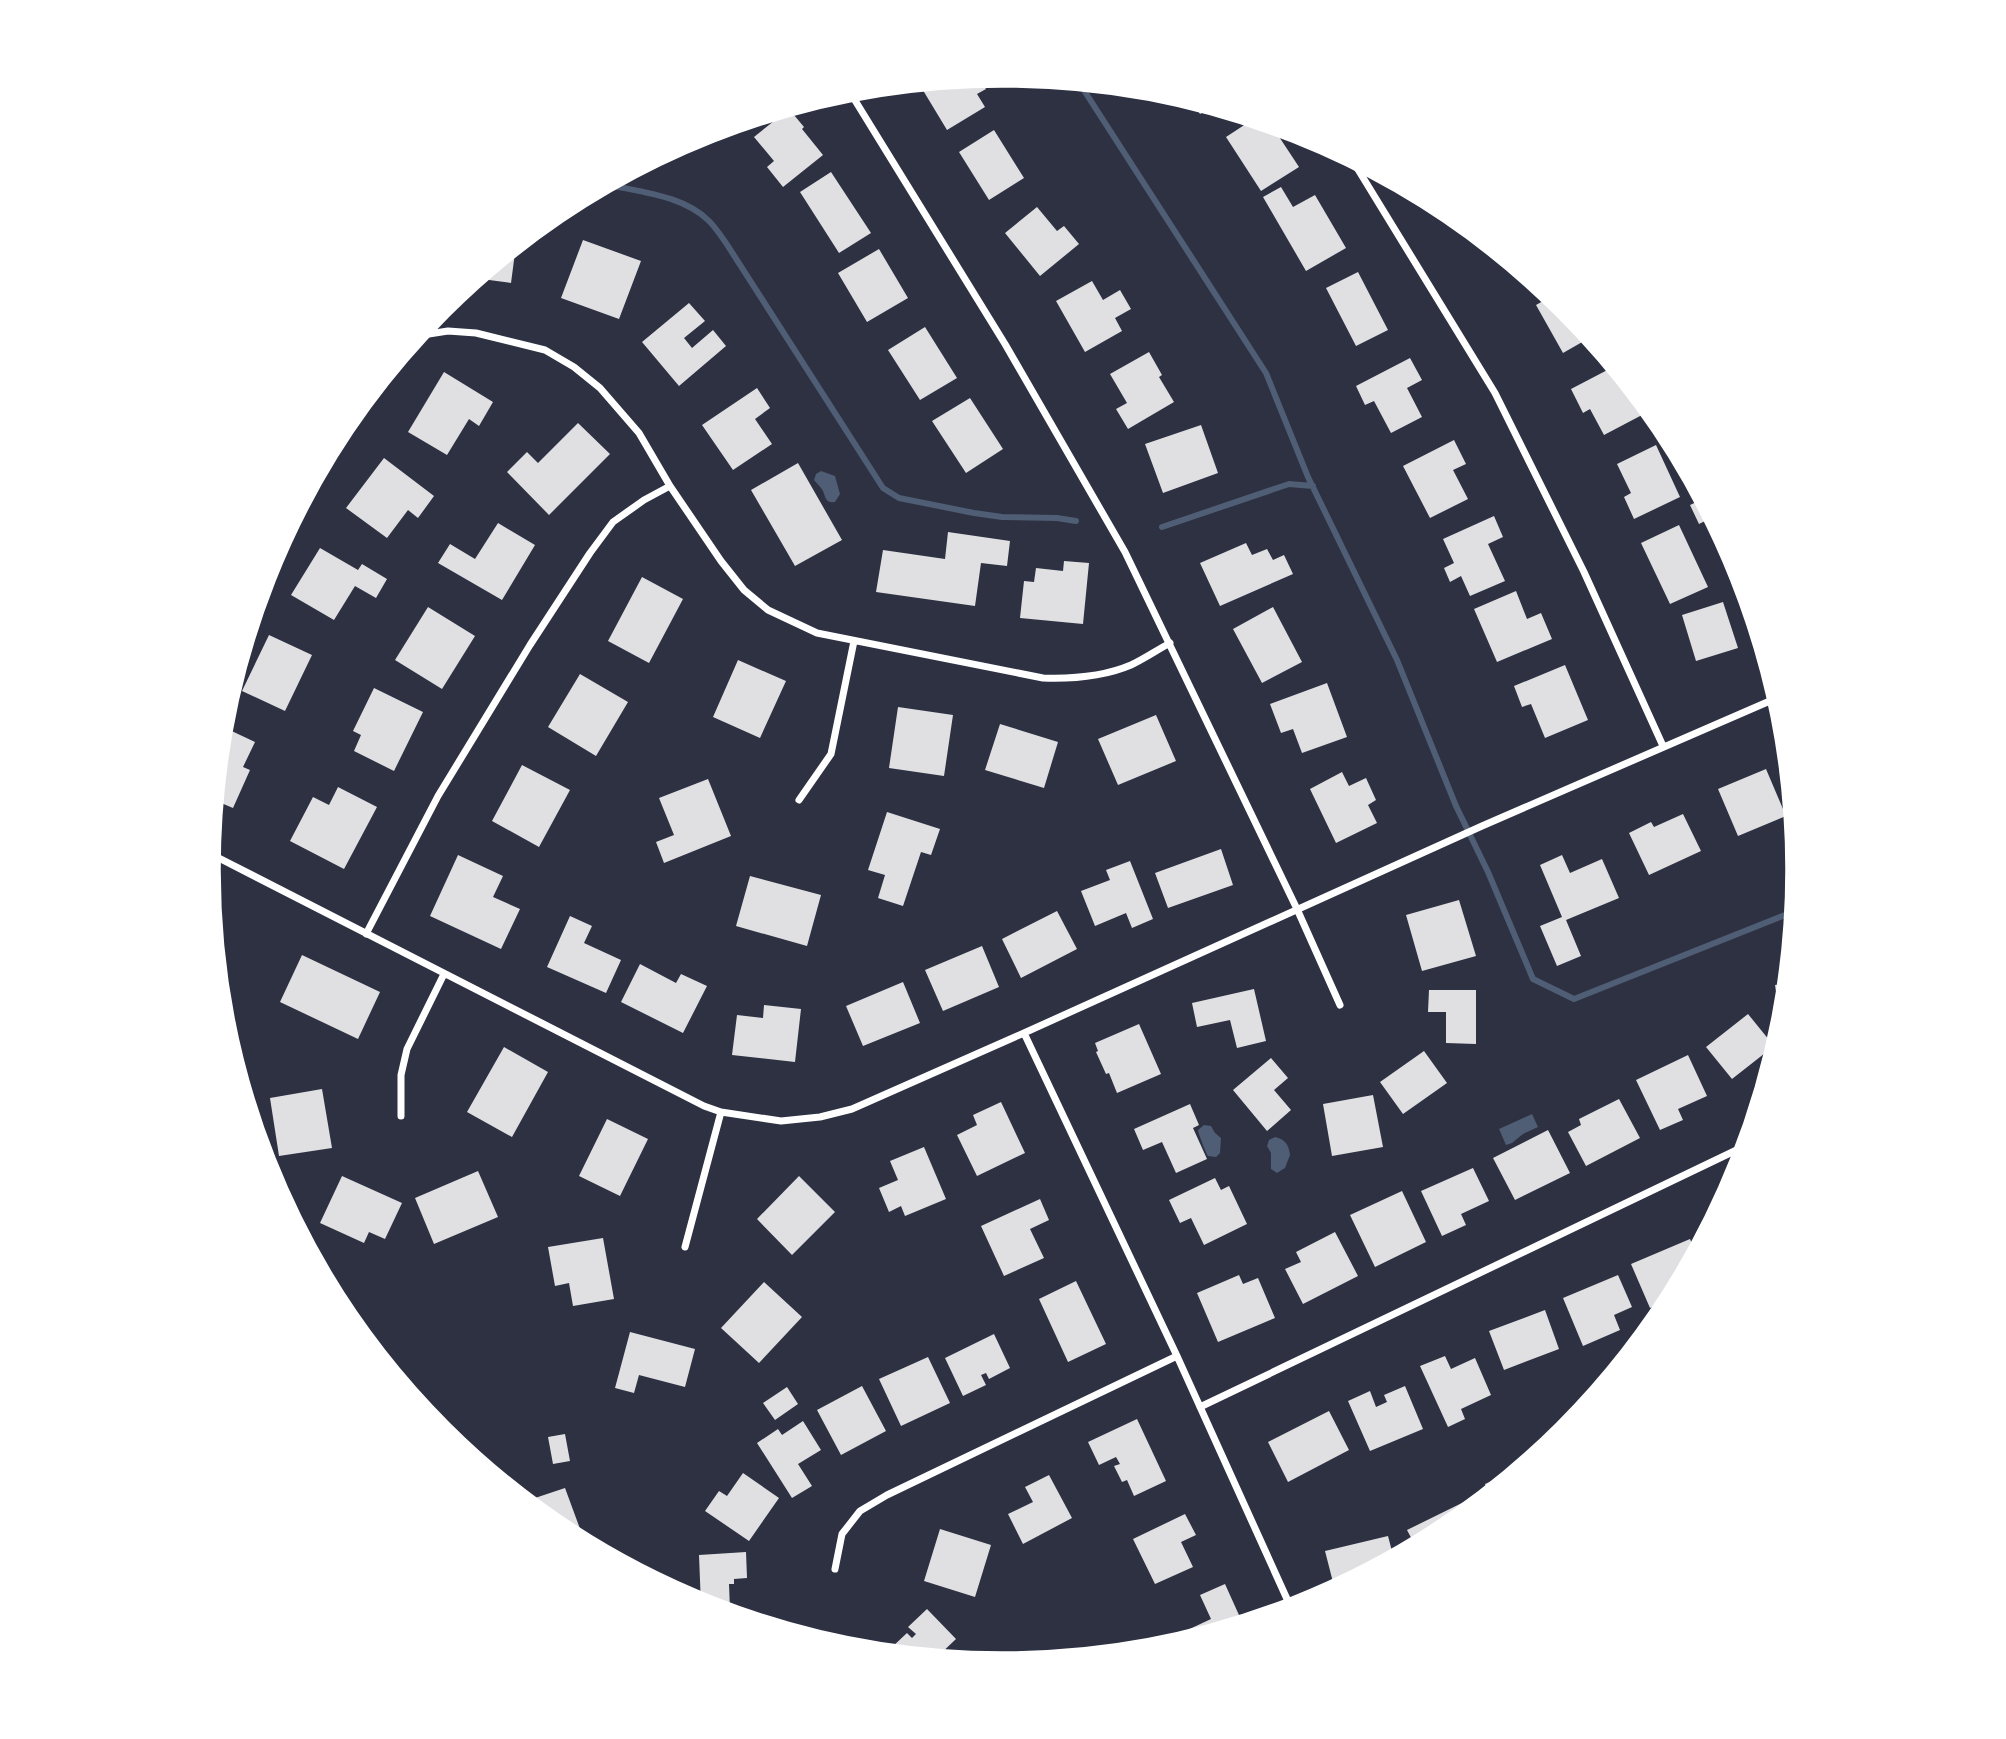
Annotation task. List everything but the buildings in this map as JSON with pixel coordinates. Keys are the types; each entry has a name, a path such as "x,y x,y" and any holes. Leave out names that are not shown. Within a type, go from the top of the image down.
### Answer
{"street":[{"path":"855,100 1005,344 1125,552 1340,1004"},
{"path":"1361,173 1495,393 1584,572 1664,746"},
{"path":"432,334 449,331 476,333 545,351 575,367 600,388 639,433 670,486 744,590 768,610 817,634 1044,678 1098,675 1129,666 1170,643"},
{"path":"366,933 438,796 590,553 613,522 670,486"},
{"path":"799,800 831,754 855,641"},
{"path":"219,858 694,1101 721,1112 781,1121 852,1109 1482,826 1768,702"},
{"path":"401,1116 401,1075 407,1049 444,974"},
{"path":"1024,1033 1177,1356 1287,1600"},
{"path":"685,1247 721,1112"},
{"path":"1200,1407 1734,1151"},
{"path":"835,1569 842,1534 860,1511 895,1491 1177,1356"}],"water":[{"path":"821,471 835,476 840,494 835,502 827,500 814,480 816,474"},
{"path":"1532,1114 1538,1127 1506,1145 1499,1129"},
{"path":"1204,1125 1211,1126 1221,1138 1220,1153 1216,1157 1208,1156 1201,1139 1198,1130"},
{"path":"1275,1137 1286,1143 1290,1155 1285,1168 1277,1173 1271,1169 1271,1153 1267,1146 1269,1140"}],"waterway":[{"path":"1084,90 1266,373 1308,477 1397,660 1456,806 1488,872 1533,979 1574,999 1785,915"},
{"path":"619,187 687,205 712,224 883,488 899,498 974,513 1076,521"},
{"path":"1162,527 1289,484 1313,486"}]}
